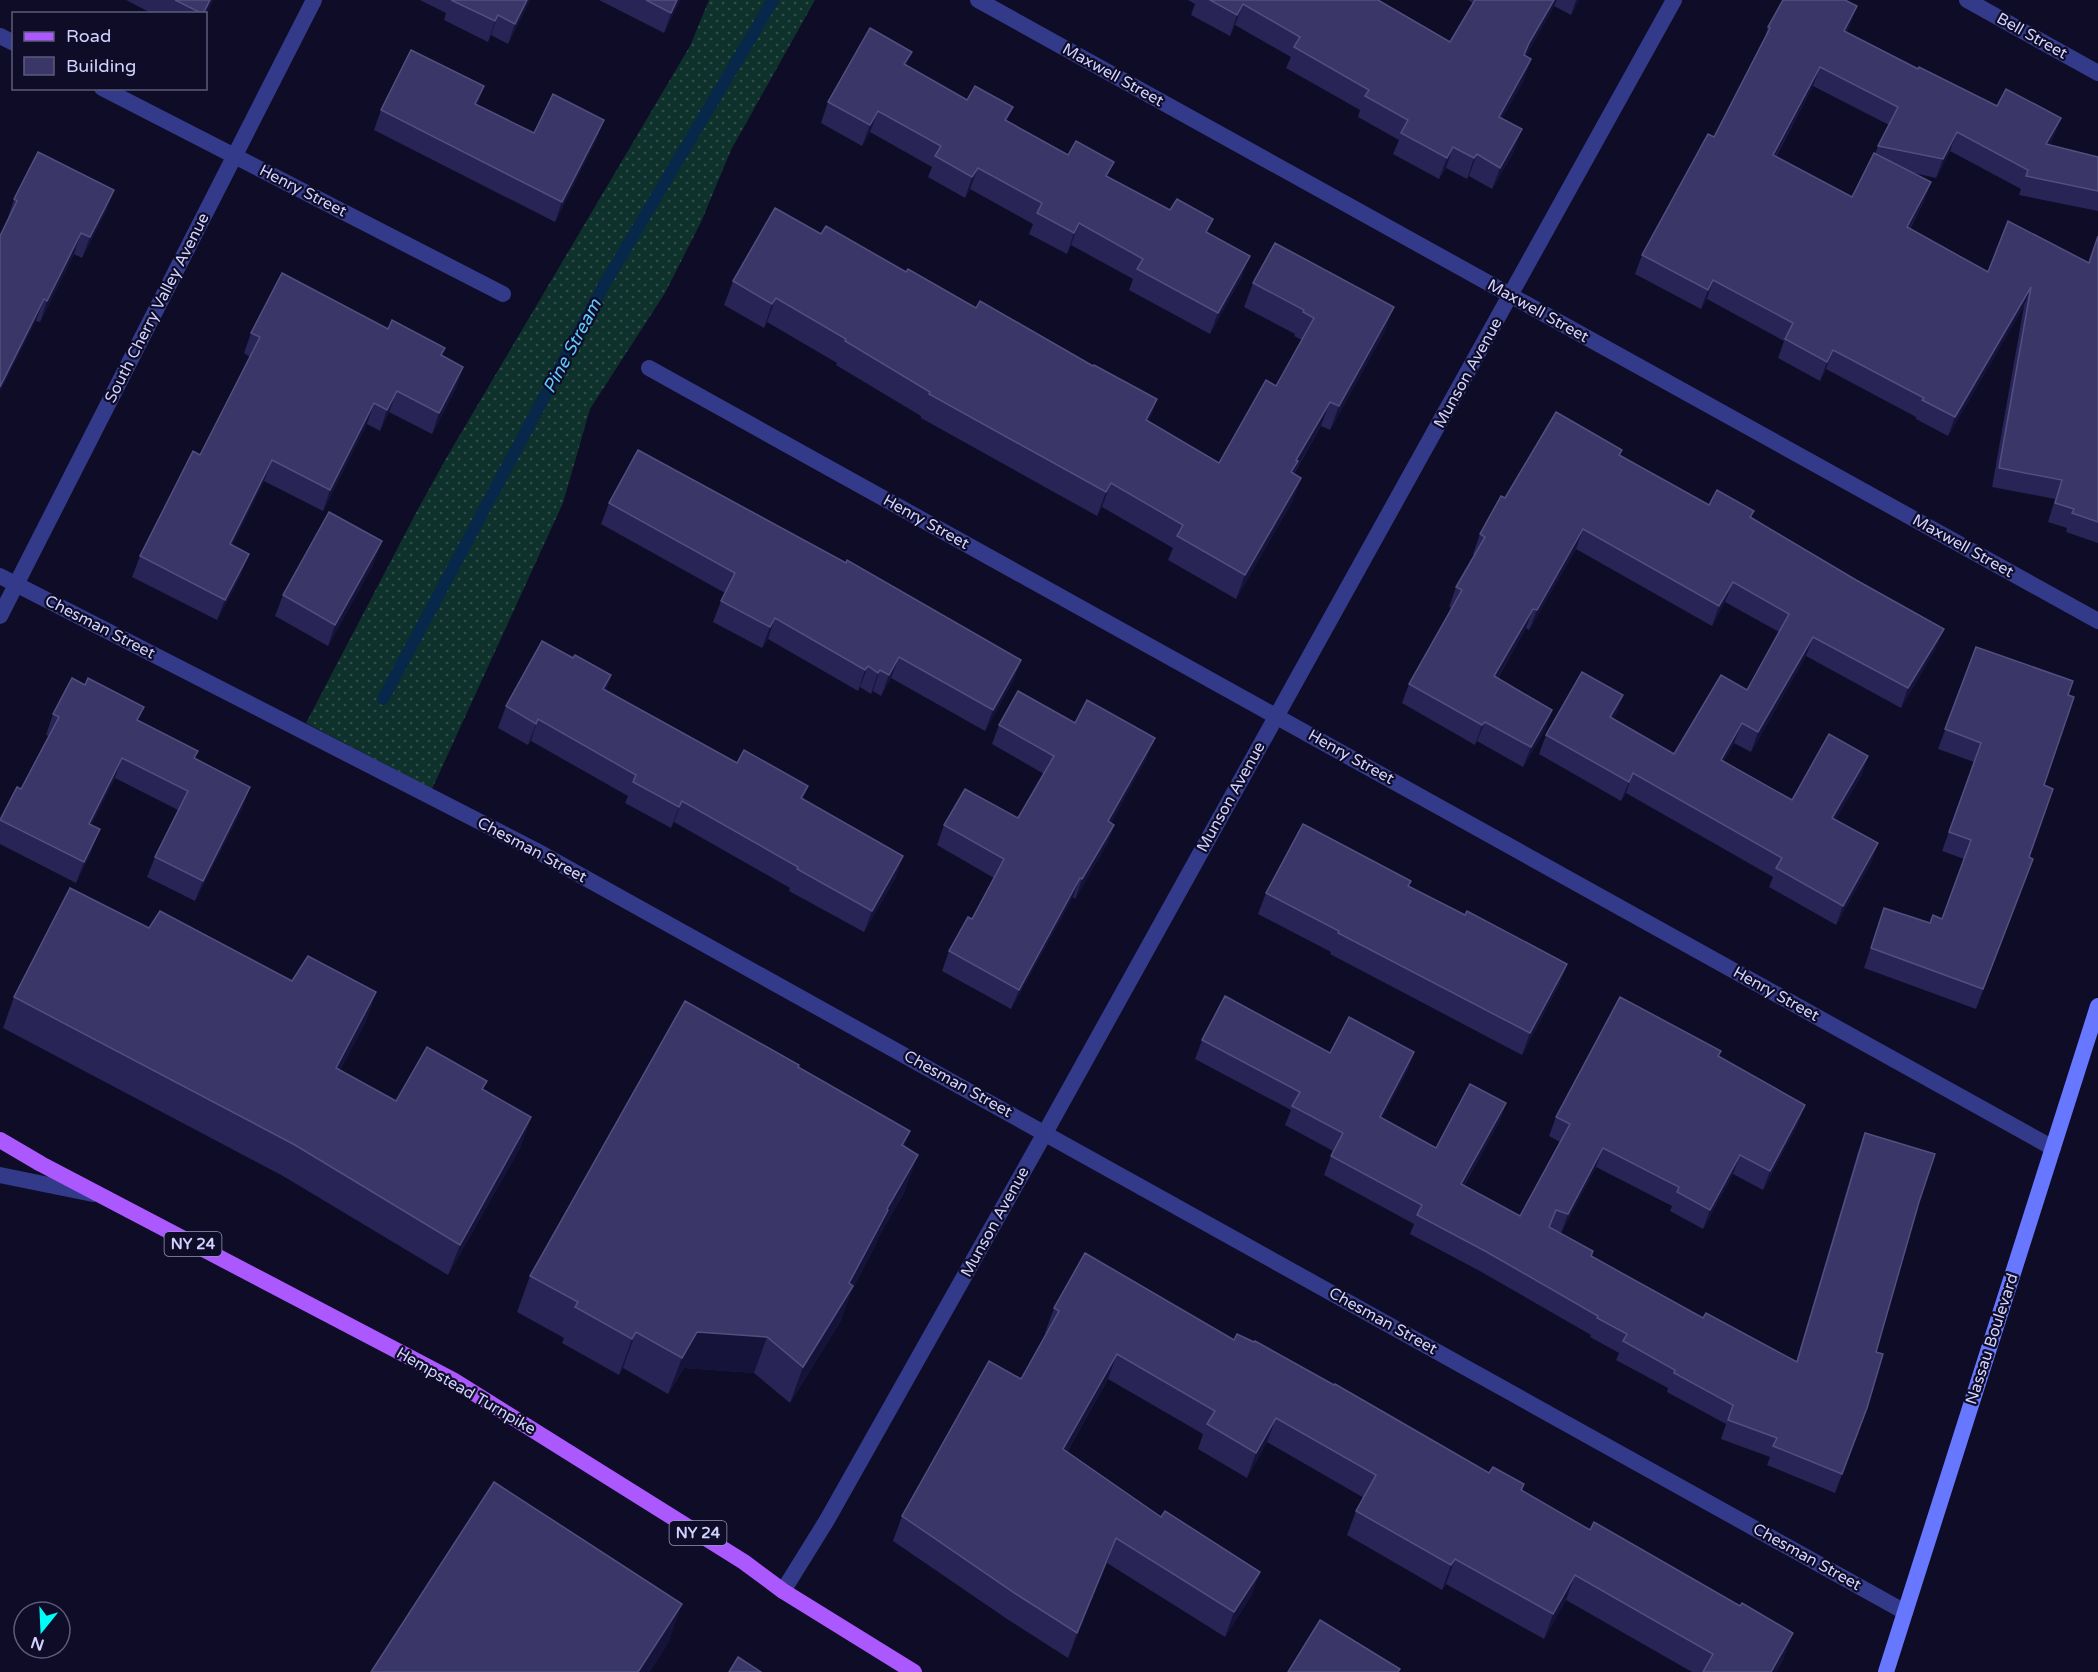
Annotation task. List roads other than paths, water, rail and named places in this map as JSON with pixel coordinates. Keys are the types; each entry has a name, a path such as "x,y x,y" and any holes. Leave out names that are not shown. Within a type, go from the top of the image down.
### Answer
{"main road":[{"name":"Nassau Boulevard","path":"1886,1672 2098,1006"},
{"name":"Hempstead Turnpike","path":"0,1140 99,1195 453,1380 744,1562 783,1591 914,1672"}],"street":[{"name":"South Cherry Valley Avenue","path":"0,616 315,0"},
{"name":"Maxwell Street","path":"978,0 2098,621"},
{"name":"Munson Avenue","path":"783,1591 827,1520 1045,1133 1674,0"},
{"name":"Bell Street","path":"1967,0 2098,73"},
{"name":"Henry Street","path":"106,90 503,294"},
{"name":"Henry Street","path":"649,368 2053,1148"},
{"name":"Chesman Street","path":"0,576 535,850 1905,1612"},
{"path":"0,1175 99,1195"}],"waterway":[{"name":"Pine Stream","path":"383,699 604,285 773,0"}]}
